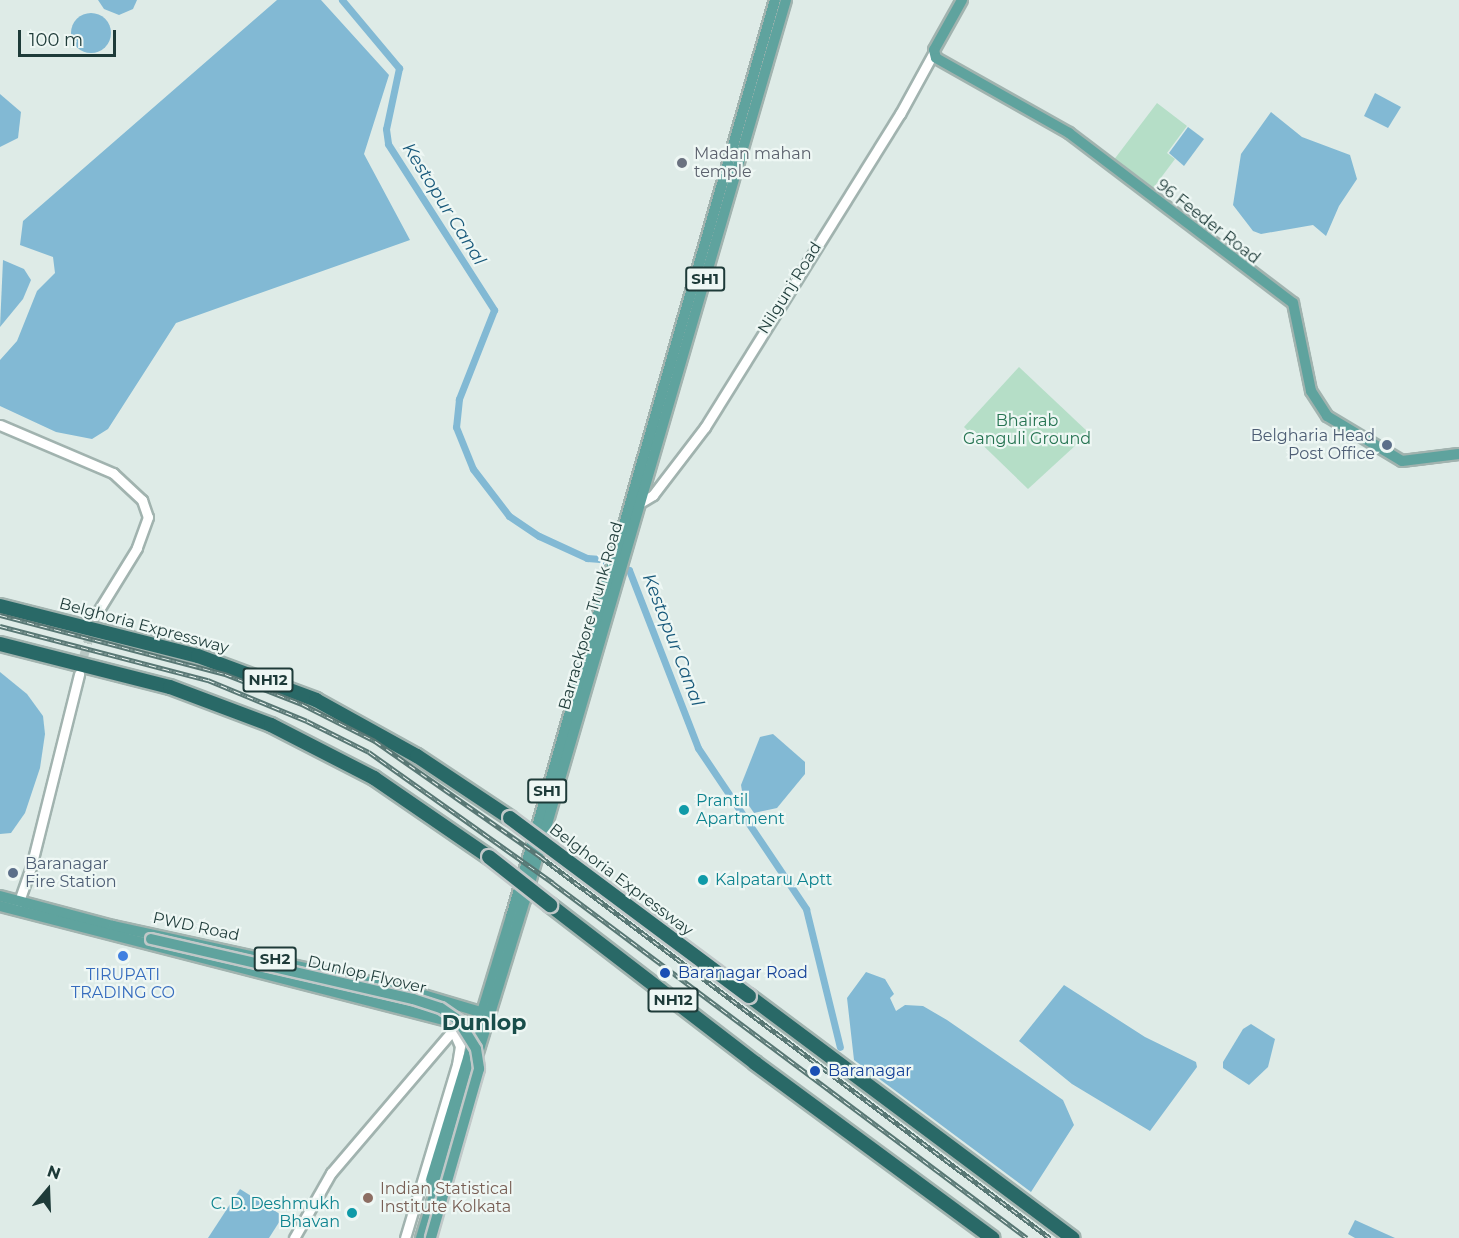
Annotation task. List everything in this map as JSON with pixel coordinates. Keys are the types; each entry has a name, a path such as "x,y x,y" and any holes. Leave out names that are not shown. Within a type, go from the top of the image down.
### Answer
{"highway":[{"name":"Belghoria Expressway","path":"0,606 151,642 268,680 380,734 510,818 848,1067 1073,1238"},
{"name":"NH12","path":"0,644 170,687 271,725 374,777 489,857 797,1094 992,1238"}],"main road":[{"name":"Barrackpore Trunk Road","path":"414,1238 486,1014 620,556 775,0"},
{"name":"Barrackpore Trunk Road","path":"634,506 786,0"},
{"path":"934,52 962,0"},
{"name":"96 Feeder Road","path":"934,52 943,65 1069,133 1293,303 1311,392 1327,416 1402,461 1459,454"},
{"name":"PWD Road","path":"0,896 17,906 444,1018 481,1030"},
{"name":"PWD Road","path":"0,906 17,906 309,966 486,1014"},
{"name":"Dunlop Flyover","path":"113,926 151,939 413,999 441,1008 458,1020 476,1049 479,1069 431,1238"},
{"name":"Barrackpore Trunk Road","path":"421,1238 481,1030"}],"street":[{"name":"Nilgunj Road","path":"634,506 653,495 705,427 900,114 934,52"},
{"path":"0,425 113,473 130,485 142,500 148,517 132,557 95,616"},
{"path":"17,906 32,867 79,674"},
{"path":"405,1238 457,1065 460,1046 454,1029 444,1018"},
{"path":"294,1238 331,1173 454,1029"}],"green space":[{"path":"1157,103 1187,126 1167,153 1175,159 1151,191 1113,161"},
{"name":"Bhairab Ganguli Ground","path":"1019,367 1089,433 1028,489 964,427"}],"water":[{"path":"98,0 137,0 133,9 119,15 104,9"},
{"path":"277,0 321,0 389,75 364,154 410,240 176,323 108,429 92,439 56,432 0,406 0,360 17,341 37,291 55,273 53,257 20,245 23,221"},
{"path":"91,13 105,19 111,33 105,47 91,53 77,47 71,33 77,19"},
{"path":"1375,93 1401,107 1388,128 1364,116"},
{"path":"0,94 21,112 18,138 0,147"},
{"path":"1271,112 1302,137 1350,155 1357,179 1339,206 1326,236 1313,225 1261,234 1253,231 1233,205 1241,154"},
{"path":"1188,127 1204,139 1184,166 1169,153"},
{"path":"3,260 24,269 31,280 23,299 0,327"},
{"path":"0,672 27,694 43,716 45,734 40,768 25,813 11,833 0,834"},
{"path":"773,734 805,762 805,774 777,808 754,813 743,797 741,785 760,737"},
{"path":"866,972 885,979 894,994 890,998 896,1011 905,1005 923,1006 1063,1100 1074,1125 1031,1192 854,1060 847,998"},
{"path":"1064,985 1145,1037 1196,1062 1197,1067 1150,1131 1072,1084 1019,1041"},
{"path":"1251,1024 1275,1039 1268,1067 1249,1085 1223,1068 1223,1062 1243,1029"},
{"path":"240,1189 283,1216 269,1238 208,1238"},
{"path":"1355,1220 1395,1238 1355,1238 1348,1234"}],"waterway":[{"name":"Kestopur Canal","path":"342,0 399,68 386,129 388,144 494,310 459,399 456,427 473,469 509,516 539,536 587,558 600,559 629,570 698,748 806,909 840,1047"}],"tunnel":[{"path":"80,669 95,616"}],"railway":[{"path":"0,615 225,674 302,704 375,741 541,857 1050,1238"},
{"path":"0,626 208,680 307,721 369,752 553,883 1027,1238"}],"place":[{"name":"Madan mahan temple","path":"682,163"},
{"name":"Belgharia Head Post Office","path":"1387,445"},
{"name":"Prantil Apartment","path":"684,810"},
{"name":"Baranagar Fire Station","path":"13,873"},
{"name":"Kalpataru Aptt","path":"703,880"},
{"name":"TIRUPATI TRADING CO","path":"123,956"},
{"name":"Baranagar Road","path":"665,973"},
{"name":"Baranagar","path":"815,1071"},
{"name":"Indian Statistical Institute Kolkata","path":"368,1198"},
{"name":"C. D. Deshmukh Bhavan","path":"352,1213"}],"district":[{"name":"Dunlop","path":"484,1023"}]}
